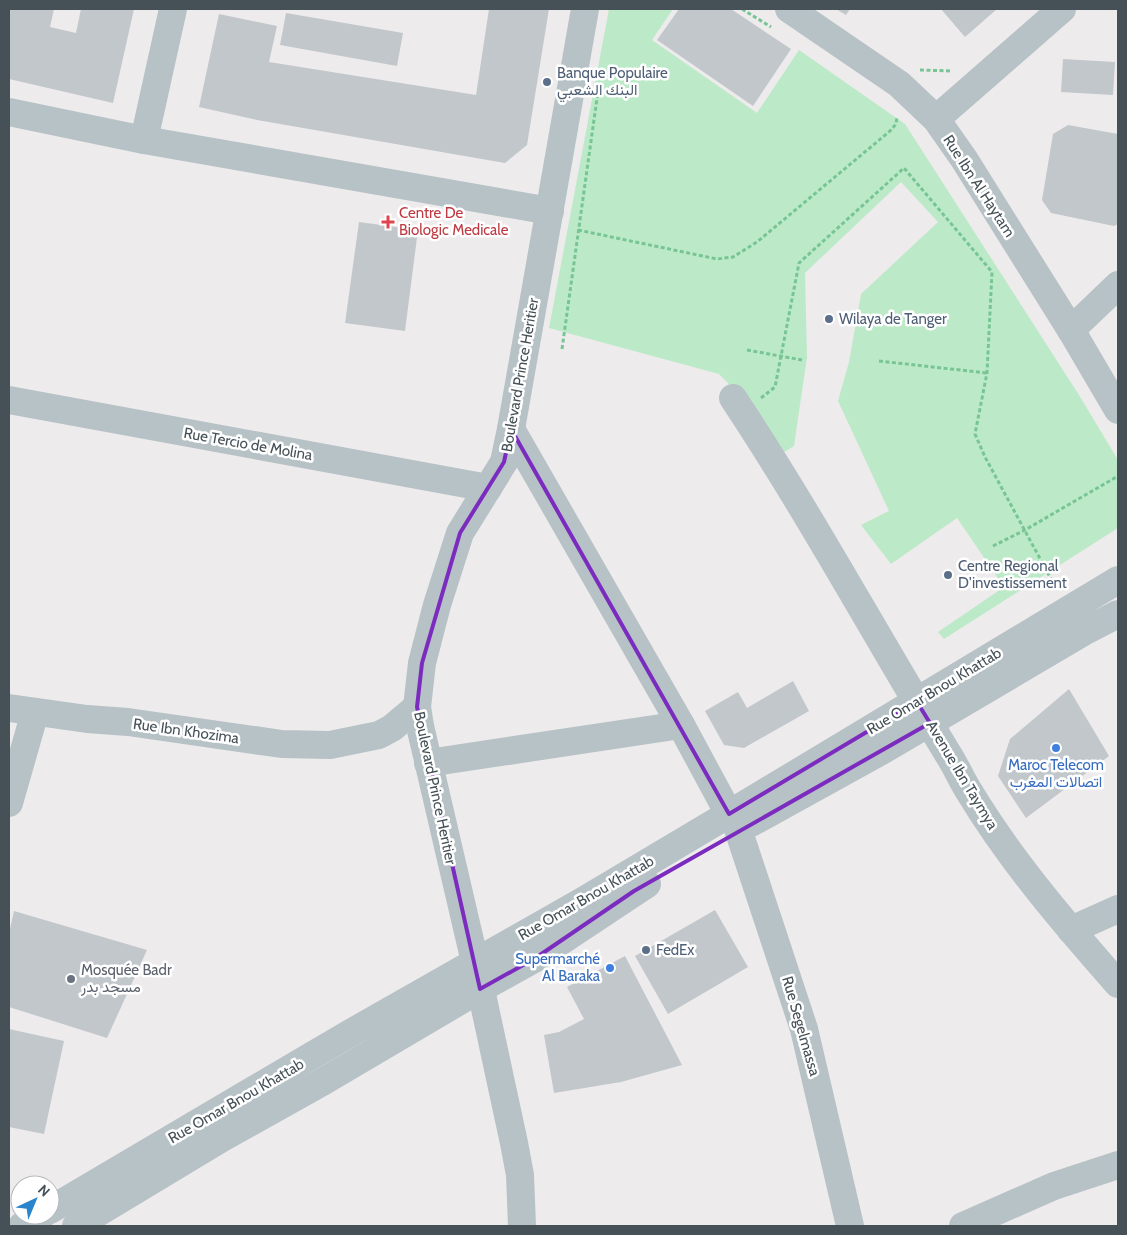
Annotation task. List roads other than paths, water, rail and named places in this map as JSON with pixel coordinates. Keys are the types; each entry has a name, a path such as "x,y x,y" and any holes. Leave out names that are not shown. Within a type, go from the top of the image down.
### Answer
{"street":[{"path":"144,140 173,9"},
{"name":"Boulevard Prince Heritier","path":"522,1226 520,1175 475,962 428,763 417,707 422,663 437,605 460,533 504,462 585,9"},
{"path":"936,119 1062,9"},
{"name":"Rue Ibn Al Haytam","path":"781,19 899,84 936,119 964,159 1071,330 1118,410"},
{"path":"9,112 144,140 550,211"},
{"path":"1071,330 1118,285"},
{"name":"Rue Tercio de Molina","path":"9,400 488,488"},
{"name":"Avenue Ibn Taymya","path":"738,405 804,511 924,712 969,793 996,833 1071,930 1118,984"},
{"name":"Rue Segelmassa","path":"511,429 734,822 804,1029 850,1226"},
{"name":"Rue Omar Bnou Khattab","path":"924,712 1068,610 1118,580"},
{"name":"Rue Omar Bnou Khattab","path":"60,1204 583,901 734,822 924,712 1118,614"},
{"name":"Rue Ibn Khozima","path":"9,708 128,722 282,744 330,745 379,735 392,728 417,707"},
{"path":"9,803 35,712"},
{"path":"428,763 680,725"},
{"name":"Rue Omar Bnou Khattab","path":"76,1226 222,1138 534,959 734,822"},
{"path":"1071,930 1118,909"},
{"path":"963,1226 1054,1186 1118,1165"},
{"path":"9,1216 20,1226"}],"place":[{"name":"Banque Populaire البنك الشعبي","path":"547,82"},
{"name":"Centre De Biologic Medicale","path":"388,222"},
{"name":"Wilaya de Tanger","path":"829,319"},
{"name":"Centre Regional D'investissement","path":"948,575"},
{"name":"Maroc Telecom اتصالات المغرب","path":"1056,748"},
{"name":"FedEx","path":"646,950"},
{"name":"Supermarché Al Baraka","path":"610,968"},
{"name":"Mosquée Badr مسجد بدر","path":"71,979"}]}
